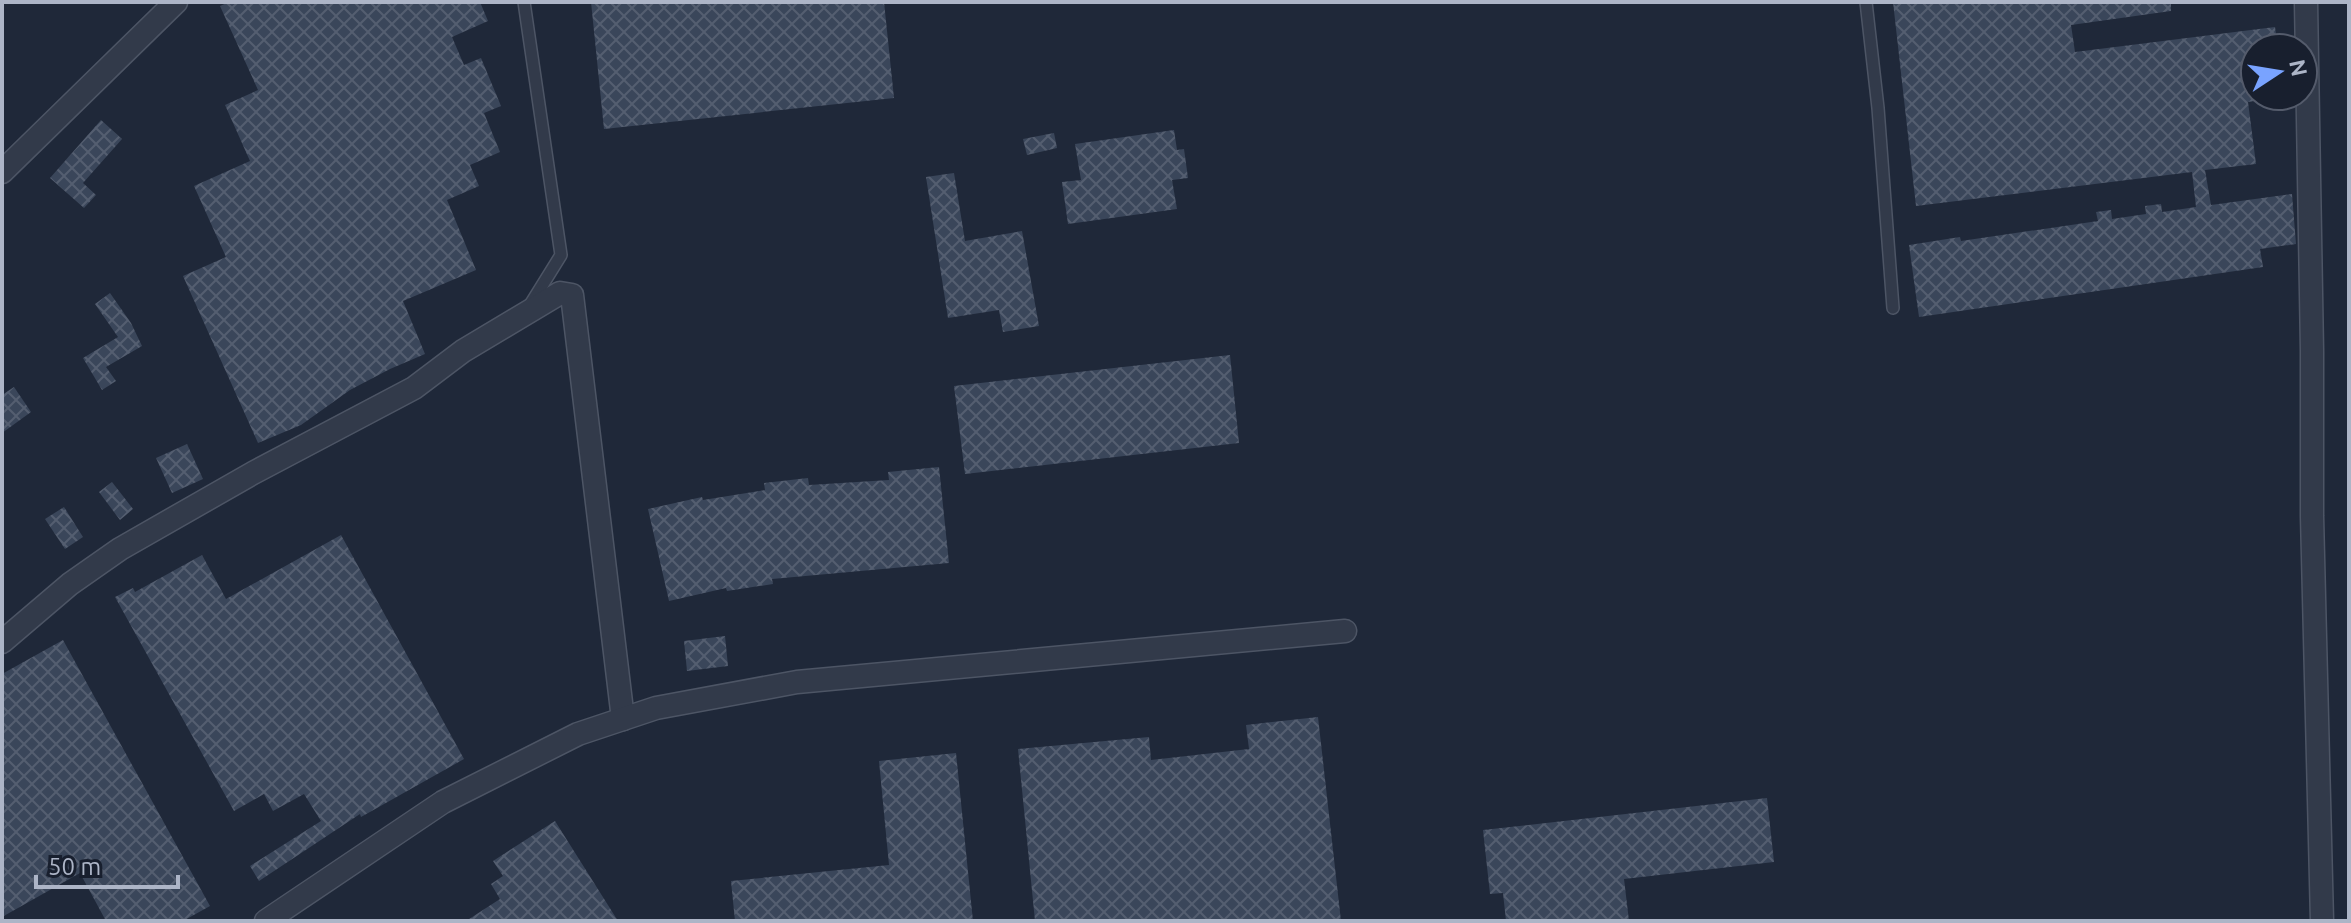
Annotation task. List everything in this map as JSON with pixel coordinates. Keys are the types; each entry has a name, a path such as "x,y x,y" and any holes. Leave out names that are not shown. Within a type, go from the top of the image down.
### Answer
{"street":[{"path":"2,172 176,2"},
{"path":"2306,2 2312,516 2322,921"},
{"path":"2,642 70,584 120,549 253,473 414,388 463,351 560,293 572,295 623,719"},
{"path":"266,921 443,802 578,734 656,708 797,682 1345,631"}],"lane":[{"path":"524,2 561,255 525,312"},
{"path":"1866,2 1878,108 1893,308"}],"building":[{"path":"229,2 480,2 488,21 452,37 464,65 481,58 501,106 484,113 500,152 470,165 479,186 447,200 476,270 403,301 425,354 350,390 301,425 258,443 183,276 226,257 194,186 250,161 225,105 258,90 220,6"},
{"path":"591,2 884,2 894,98 604,129"},
{"path":"1893,2 2171,2 2171,11 2071,25 2075,52 2275,27 2276,32 2239,32 2239,112 2249,112 2256,164 2205,170 2211,205 2292,194 2296,244 2260,249 2263,267 1919,317 1909,245 1960,237 1961,241 2098,221 2096,212 2111,210 2112,219 2146,214 2145,206 2161,204 2162,212 2196,207 2192,172 1916,206"},
{"path":"101,120 122,139 83,183 96,195 84,208 50,178"},
{"path":"1174,130 1177,150 1184,149 1188,178 1172,180 1177,209 1068,224 1062,182 1081,180 1075,144"},
{"path":"1054,133 1057,148 1027,155 1023,139"},
{"path":"954,173 965,241 1022,231 1039,326 1003,332 999,310 948,318 926,177"},
{"path":"110,293 131,323 142,346 106,367 116,381 102,390 83,358 118,337 95,304"},
{"path":"1230,355 1239,443 965,474 954,386"},
{"path":"14,387 31,412 2,433 2,395"},
{"path":"187,444 203,479 172,493 156,458"},
{"path":"939,467 949,563 772,579 773,584 727,591 726,588 669,601 648,509 702,497 703,500 765,490 764,483 808,478 809,485 889,480 888,472"},
{"path":"112,482 133,509 120,520 99,492"},
{"path":"64,507 83,537 65,549 45,519"},
{"path":"341,535 464,759 361,817 360,814 259,881 250,866 321,821 304,794 273,811 264,794 234,811 115,597 133,588 135,592 202,555 226,599"},
{"path":"725,636 728,666 687,671 684,641"},
{"path":"63,640 210,906 183,921 106,921 80,873 2,917 2,674"},
{"path":"1318,717 1341,921 1035,921 1018,749 1149,737 1151,760 1249,749 1246,725"},
{"path":"956,753 973,921 735,921 731,881 889,865 879,761"},
{"path":"1767,798 1774,862 1624,879 1629,921 1506,921 1503,893 1490,894 1483,830"},
{"path":"555,821 618,921 466,921 500,899 491,884 503,876 493,861"}]}
